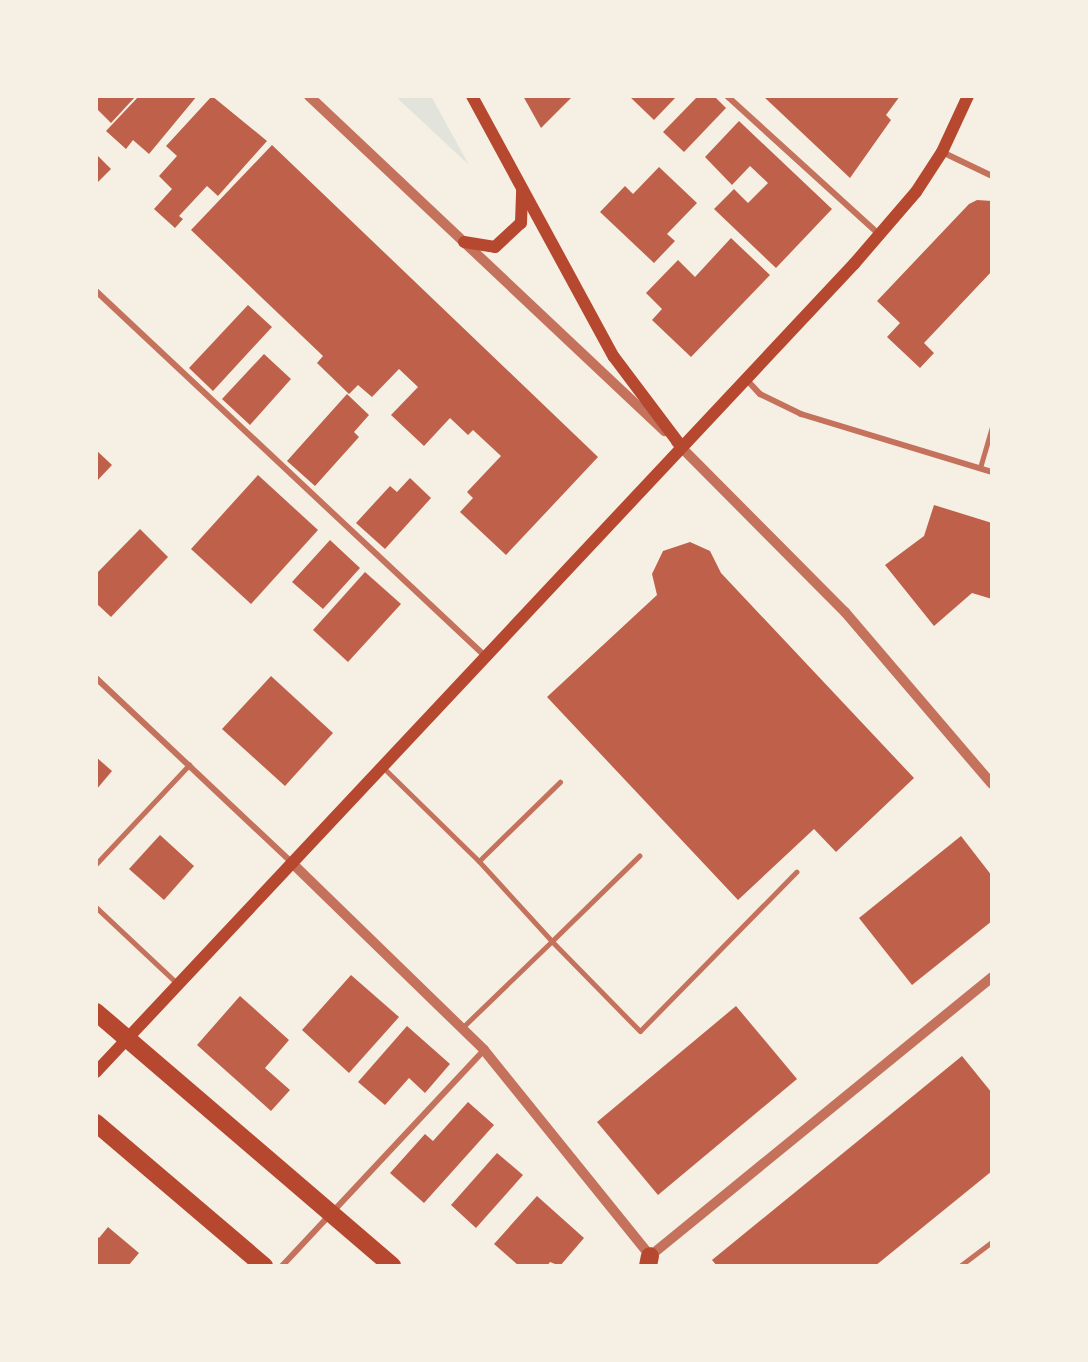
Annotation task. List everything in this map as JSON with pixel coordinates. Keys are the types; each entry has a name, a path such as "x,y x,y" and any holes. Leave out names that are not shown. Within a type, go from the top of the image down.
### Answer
{"highway":[{"path":"96,1012 390,1266 192,1097 96,1012"},
{"path":"96,1123 264,1266"}],"main road":[{"path":"472,96 615,357 680,445"},
{"path":"96,1072 680,445 880,235 916,192 942,152 968,96"},
{"path":"464,242 495,247 521,223 522,189"}],"street":[{"path":"309,96 680,445 844,612 992,784"},
{"path":"727,96 880,235"},
{"path":"942,152 992,176"},
{"path":"96,291 484,656"},
{"path":"744,378 760,394 801,414 992,472"},
{"path":"96,678 463,1027 649,1264 992,977"},
{"path":"282,1266 483,1050"}],"lane":[{"path":"980,468 992,427"},
{"path":"96,864 189,765"},
{"path":"381,766 479,861 552,941 640,1031 796,872"},
{"path":"479,861 560,782"},
{"path":"463,1027 639,856"},
{"path":"96,907 178,984"},
{"path":"960,1266 992,1242"}],"shaded area":[{"path":"395,96 431,96 469,165"}],"building":[{"path":"96,96 136,96 111,123 96,108"},
{"path":"139,96 197,96 149,154 133,140 126,149 106,131"},
{"path":"212,96 267,141 218,196 207,186 179,216 183,219 175,228 154,209 172,189 159,176 177,156 166,146"},
{"path":"523,96 573,96 541,128"},
{"path":"629,96 677,96 654,120"},
{"path":"698,96 714,96 726,108 684,152 663,132"},
{"path":"763,96 900,96 886,115 891,120 850,178"},
{"path":"739,121 832,209 776,268 714,209 734,189 748,203 768,183 750,166 732,185 705,157"},
{"path":"272,145 598,457 506,555 460,512 473,498 467,492 501,456 473,430 468,435 450,418 424,446 391,415 418,387 399,369 372,397 358,385 349,394 317,363 323,356 191,230"},
{"path":"96,154 111,169 96,184"},
{"path":"659,167 697,203 667,234 675,241 654,263 600,212 625,186 633,194"},
{"path":"977,200 992,201 992,271 924,343 934,353 920,368 887,337 900,323 877,301 969,204"},
{"path":"731,238 770,275 691,357 652,320 662,309 646,293 678,260 695,277"},
{"path":"248,305 272,327 213,391 189,368"},
{"path":"264,354 291,379 250,425 222,399"},
{"path":"347,394 369,415 354,432 359,437 315,486 287,461"},
{"path":"96,450 112,465 96,482"},
{"path":"258,475 318,530 251,604 191,549"},
{"path":"410,478 431,498 385,549 356,523 390,486 397,492"},
{"path":"934,505 992,523 992,599 972,593 934,626 885,565 924,536"},
{"path":"140,529 168,557 111,617 96,603 96,574"},
{"path":"330,540 360,568 323,609 292,582"},
{"path":"690,542 710,551 721,573 914,778 836,852 814,829 738,900 547,697 657,595 652,574 663,551"},
{"path":"365,572 401,604 348,662 313,630"},
{"path":"271,676 333,733 285,786 222,729"},
{"path":"96,757 112,771 96,790"},
{"path":"160,835 194,866 164,900 129,869"},
{"path":"961,836 992,876 992,921 912,985 859,918"},
{"path":"351,975 399,1017 349,1073 302,1030"},
{"path":"240,996 289,1040 265,1068 290,1090 271,1111 197,1045"},
{"path":"736,1006 797,1079 658,1195 597,1122"},
{"path":"407,1026 450,1064 425,1093 409,1078 385,1105 358,1082"},
{"path":"962,1056 992,1093 992,1171 875,1266 717,1266 712,1260"},
{"path":"468,1102 494,1125 424,1203 390,1173 425,1134 433,1141"},
{"path":"497,1153 523,1175 476,1228 451,1205"},
{"path":"537,1196 584,1238 560,1266 550,1262 547,1266 519,1266 494,1244"},
{"path":"108,1227 139,1253 128,1266 96,1266 96,1235 99,1238"}]}
